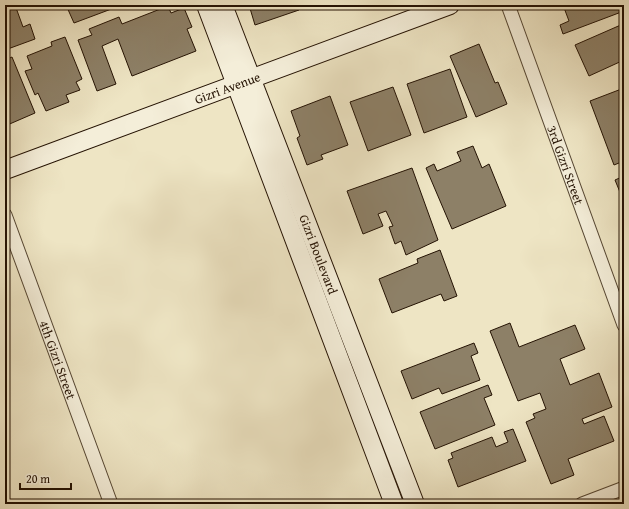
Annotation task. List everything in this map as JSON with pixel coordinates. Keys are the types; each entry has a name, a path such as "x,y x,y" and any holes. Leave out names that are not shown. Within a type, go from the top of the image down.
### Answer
{"main road":[{"name":"Gizri Boulevard","path":"206,5 243,82 415,504"},
{"name":"Gizri Boulevard","path":"223,5 243,82 394,504"},
{"name":"Gizri Avenue","path":"5,170 450,5"}],"street":[{"name":"3rd Gizri Street","path":"508,5 624,325"},
{"name":"4th Gizri Street","path":"5,215 111,504"},
{"path":"582,504 624,488"}],"building":[{"path":"5,5 15,5 23,27 30,24 35,39 5,50"},
{"path":"66,5 122,5 74,23"},
{"path":"249,5 297,5 299,10 255,25"},
{"path":"563,5 624,5 624,11 563,34 560,25 569,21"},
{"path":"168,6 171,13 184,8 192,27 187,29 196,51 132,76 118,39 102,46 116,84 97,91 78,40 92,35 89,29 119,17 122,24"},
{"path":"623,24 624,60 589,76 575,45"},
{"path":"65,37 82,79 76,82 80,90 66,95 69,102 46,111 38,93 35,95 25,71 32,69 27,56 52,46 51,42"},
{"path":"479,44 495,83 498,82 507,104 476,117 450,56"},
{"path":"12,57 35,113 5,126 5,60"},
{"path":"450,69 467,117 424,133 407,84"},
{"path":"393,87 411,135 368,151 350,102"},
{"path":"624,88 624,161 614,165 590,101"},
{"path":"330,96 348,145 321,155 323,159 307,165 297,138 300,136 291,111"},
{"path":"473,146 482,168 489,164 506,206 452,229 426,168 434,164 437,171 461,161 457,152"},
{"path":"412,168 438,240 406,255 401,241 395,244 389,227 393,226 386,211 378,214 383,226 363,234 347,191"},
{"path":"624,176 624,202 615,180"},
{"path":"440,250 457,296 444,301 441,294 392,313 379,279 418,263 417,259"},
{"path":"510,323 519,347 575,325 585,349 560,359 570,385 599,373 612,407 582,419 584,424 604,416 614,441 568,459 574,475 551,484 526,422 535,418 533,414 546,409 540,393 518,401 490,331"},
{"path":"474,343 478,353 471,356 480,380 442,394 439,388 412,399 401,371"},
{"path":"488,385 492,395 484,398 495,425 435,449 420,412"},
{"path":"513,429 526,461 458,487 448,460 453,458 451,453 492,437 496,447 508,442 504,432"}]}
